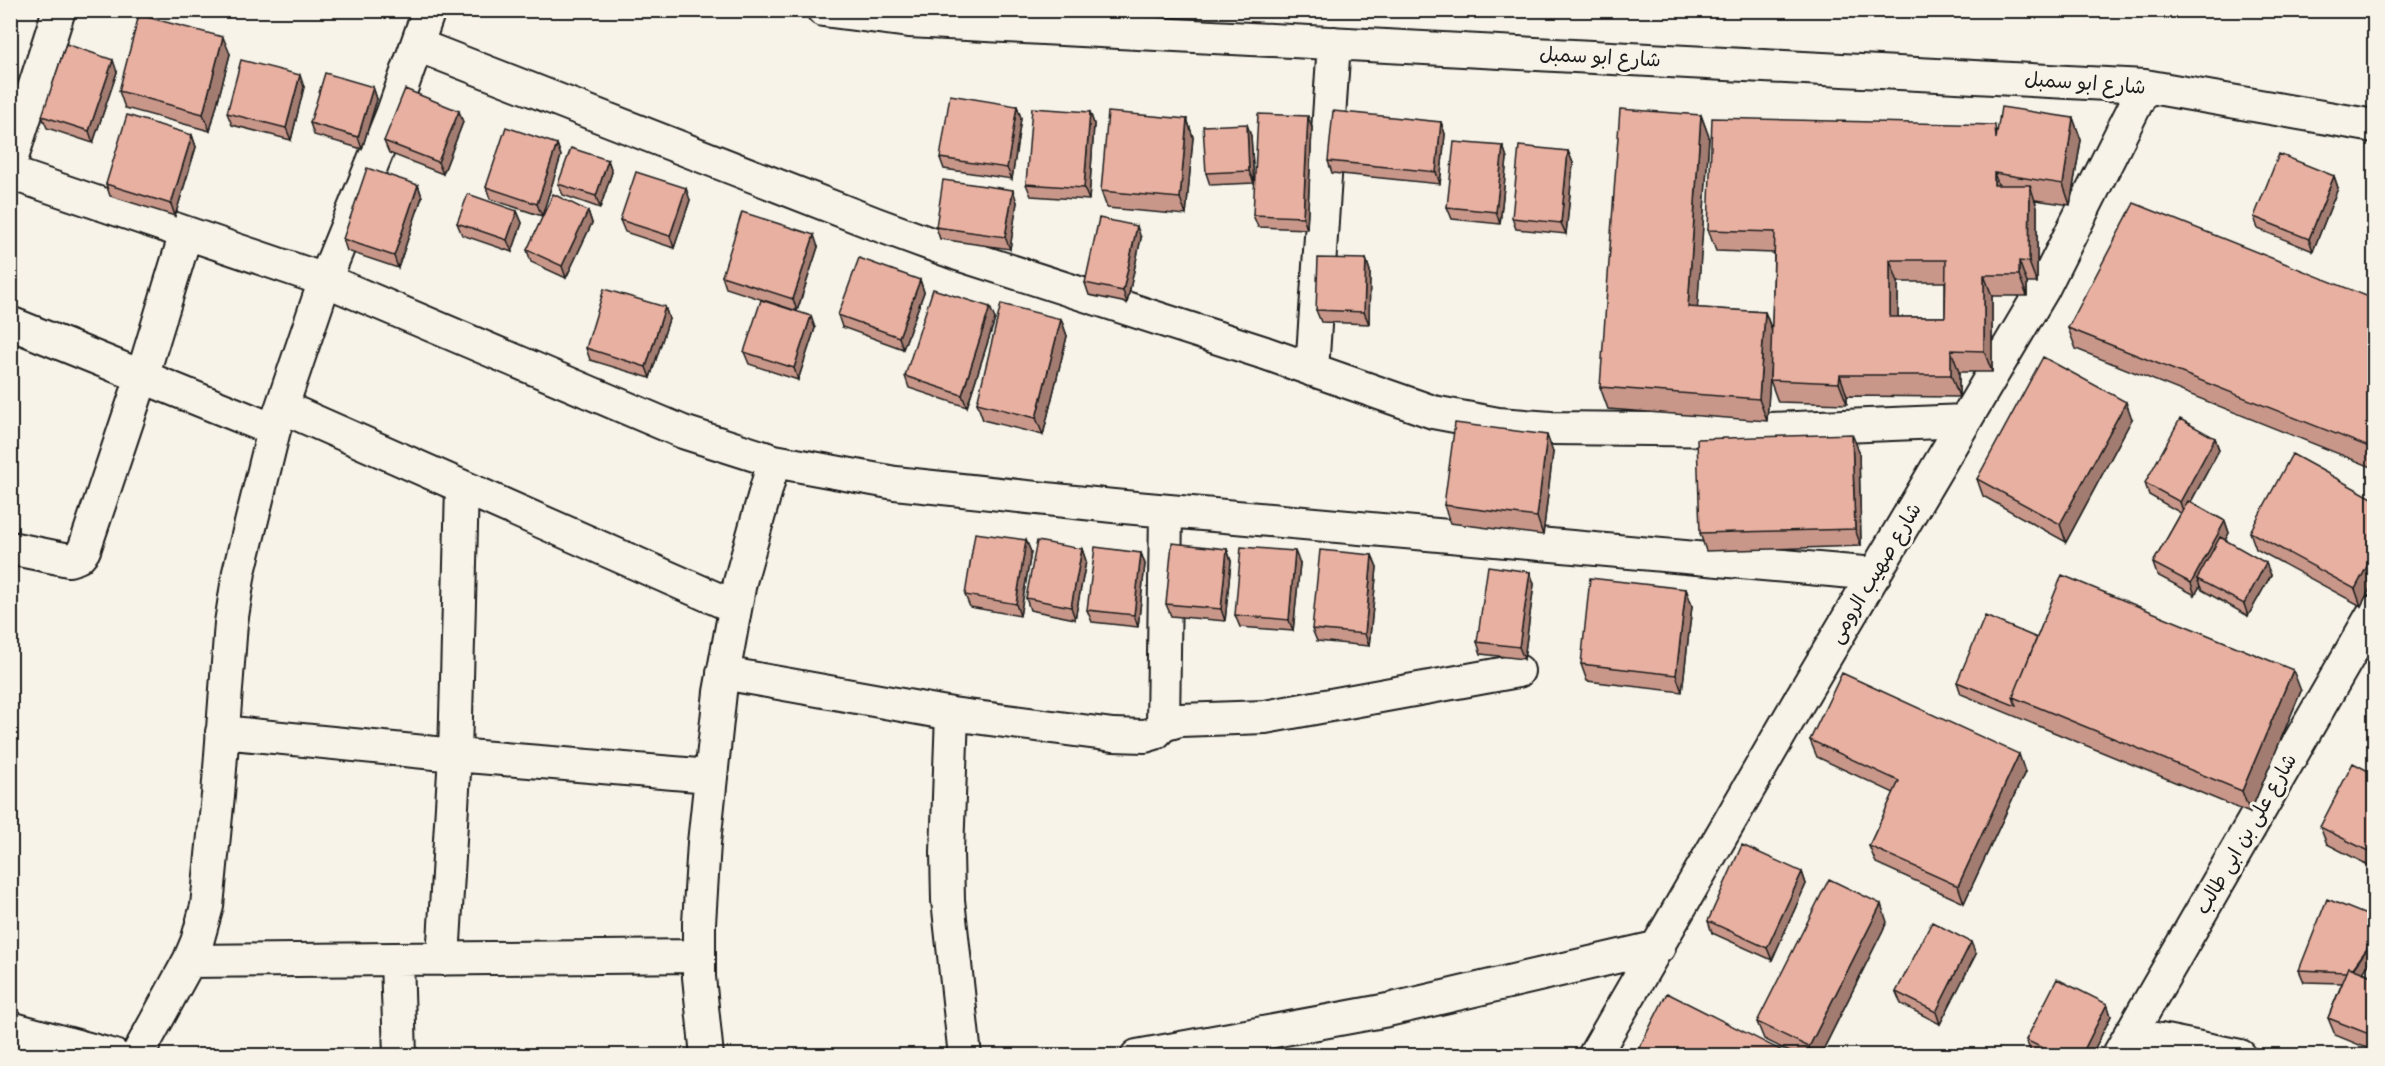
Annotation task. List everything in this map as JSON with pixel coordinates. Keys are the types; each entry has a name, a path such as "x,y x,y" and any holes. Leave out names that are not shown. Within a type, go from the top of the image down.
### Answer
{"street":[{"path":"10,164 59,10"},
{"path":"137,1056 189,961 207,906 231,623 238,572 278,419 325,280 392,115 429,10"},
{"name":"شارع ابو سمبل","path":"823,10 909,21 2145,86 2374,126"},
{"path":"1312,370 1334,43"},
{"path":"417,45 876,225 1433,412 1526,428 1747,430 1965,421"},
{"name":"شارع صهيب الرومى","path":"1594,1056 2043,289 2145,86"},
{"path":"10,173 325,280 683,432 774,461 895,483 1166,511 1875,574"},
{"path":"10,548 64,560 73,560 81,554 142,377 186,233"},
{"path":"10,323 142,377 278,419 462,487 735,608"},
{"path":"706,1056 699,956 704,843 711,776 723,674 735,608 774,461"},
{"path":"443,959 455,755 462,487"},
{"path":"1163,725 1166,511"},
{"name":"شارع على بن ابى طالب","path":"2124,1045 2374,612"},
{"path":"723,674 952,714 1113,735 1151,735 1163,725 1180,720 1265,717 1518,670"},
{"path":"952,714 947,852 948,888 965,1056"},
{"path":"222,732 455,755 711,776"},
{"path":"1137,1056 1388,1010 1659,947"},
{"path":"189,961 699,956"},
{"path":"397,959 400,1056"},
{"path":"10,1028 114,1056"},
{"path":"2124,1045 2240,1056"}],"building":[{"path":"139,15 223,37 203,114 119,91"},
{"path":"66,44 113,60 89,131 42,116"},
{"path":"241,60 300,75 286,128 227,113"},
{"path":"325,73 373,87 358,137 310,123"},
{"path":"405,89 459,111 438,162 384,141"},
{"path":"950,95 1017,106 1007,168 940,158"},
{"path":"2001,107 2073,118 2063,184 1994,173 1994,185 2030,185 2029,262 2019,261 2019,275 1984,275 1984,351 1951,350 1951,375 1840,375 1839,383 1770,380 1775,232 1708,230 1712,118 1995,125 1996,139","holes":["1890,260 1946,260 1945,317 1890,317"]},
{"path":"1032,108 1090,112 1084,188 1026,184"},
{"path":"1620,109 1701,115 1688,307 1765,312 1759,399 1600,387"},
{"path":"1333,111 1441,122 1436,172 1328,161"},
{"path":"1108,112 1187,119 1180,198 1101,191"},
{"path":"1258,114 1308,116 1303,217 1253,215"},
{"path":"127,115 192,135 171,204 106,184"},
{"path":"1247,124 1249,171 1206,173 1203,126"},
{"path":"506,127 557,144 537,204 486,187"},
{"path":"1454,142 1503,146 1496,212 1447,207"},
{"path":"1519,146 1568,151 1561,223 1512,218"},
{"path":"571,148 608,160 596,196 558,184"},
{"path":"2279,154 2334,176 2309,239 2254,217"},
{"path":"367,168 418,185 394,256 343,239"},
{"path":"636,172 686,188 670,236 620,220"},
{"path":"943,180 1013,190 1005,237 936,227"},
{"path":"468,194 517,211 507,240 457,223"},
{"path":"553,194 588,211 562,266 527,250"},
{"path":"2134,203 2374,299 2374,449 2068,328"},
{"path":"742,212 814,235 793,299 722,276"},
{"path":"1099,218 1137,226 1123,291 1085,283"},
{"path":"859,258 920,280 899,337 838,315"},
{"path":"1318,258 1366,259 1364,312 1316,310"},
{"path":"604,289 665,307 646,367 586,348"},
{"path":"933,289 990,307 962,395 905,376"},
{"path":"761,300 811,316 794,368 744,352"},
{"path":"1001,304 1061,319 1036,418 977,403"},
{"path":"2043,357 2126,402 2060,524 1977,479"},
{"path":"2180,419 2215,438 2180,502 2145,483"},
{"path":"1455,423 1547,435 1537,517 1444,505"},
{"path":"1852,434 1855,529 1700,533 1697,439"},
{"path":"2292,454 2374,499 2374,553 2355,589 2250,532"},
{"path":"2188,501 2225,521 2191,583 2153,563"},
{"path":"975,533 1026,540 1016,604 965,595"},
{"path":"2220,537 2266,563 2244,604 2197,579"},
{"path":"1037,541 1082,549 1071,607 1026,598"},
{"path":"1172,543 1227,549 1221,609 1166,604"},
{"path":"1095,547 1141,553 1134,615 1087,610"},
{"path":"1241,547 1295,551 1289,620 1235,615"},
{"path":"1320,550 1372,555 1365,634 1312,629"},
{"path":"1488,566 1530,572 1519,647 1477,642"},
{"path":"2062,575 2293,670 2242,791 2013,697"},
{"path":"1590,578 1686,589 1676,675 1581,664"},
{"path":"1985,616 2037,638 2013,697 2016,706 1957,682"},
{"path":"1842,673 2019,754 1958,886 1869,846 1899,781 1810,740"},
{"path":"2353,763 2374,774 2374,854 2320,827"},
{"path":"1742,845 1802,872 1767,948 1708,921"},
{"path":"1829,879 1881,904 1809,1047 1757,1022"},
{"path":"2327,899 2374,918 2374,939 2353,968 2349,967 2347,972 2299,970"},
{"path":"1932,922 1971,942 1936,1012 1896,992"},
{"path":"2349,967 2374,977 2374,1036 2328,1018"},
{"path":"2057,979 2107,1004 2081,1056 2058,1056 2026,1040"},
{"path":"1667,993 1792,1056 1635,1056"}]}
